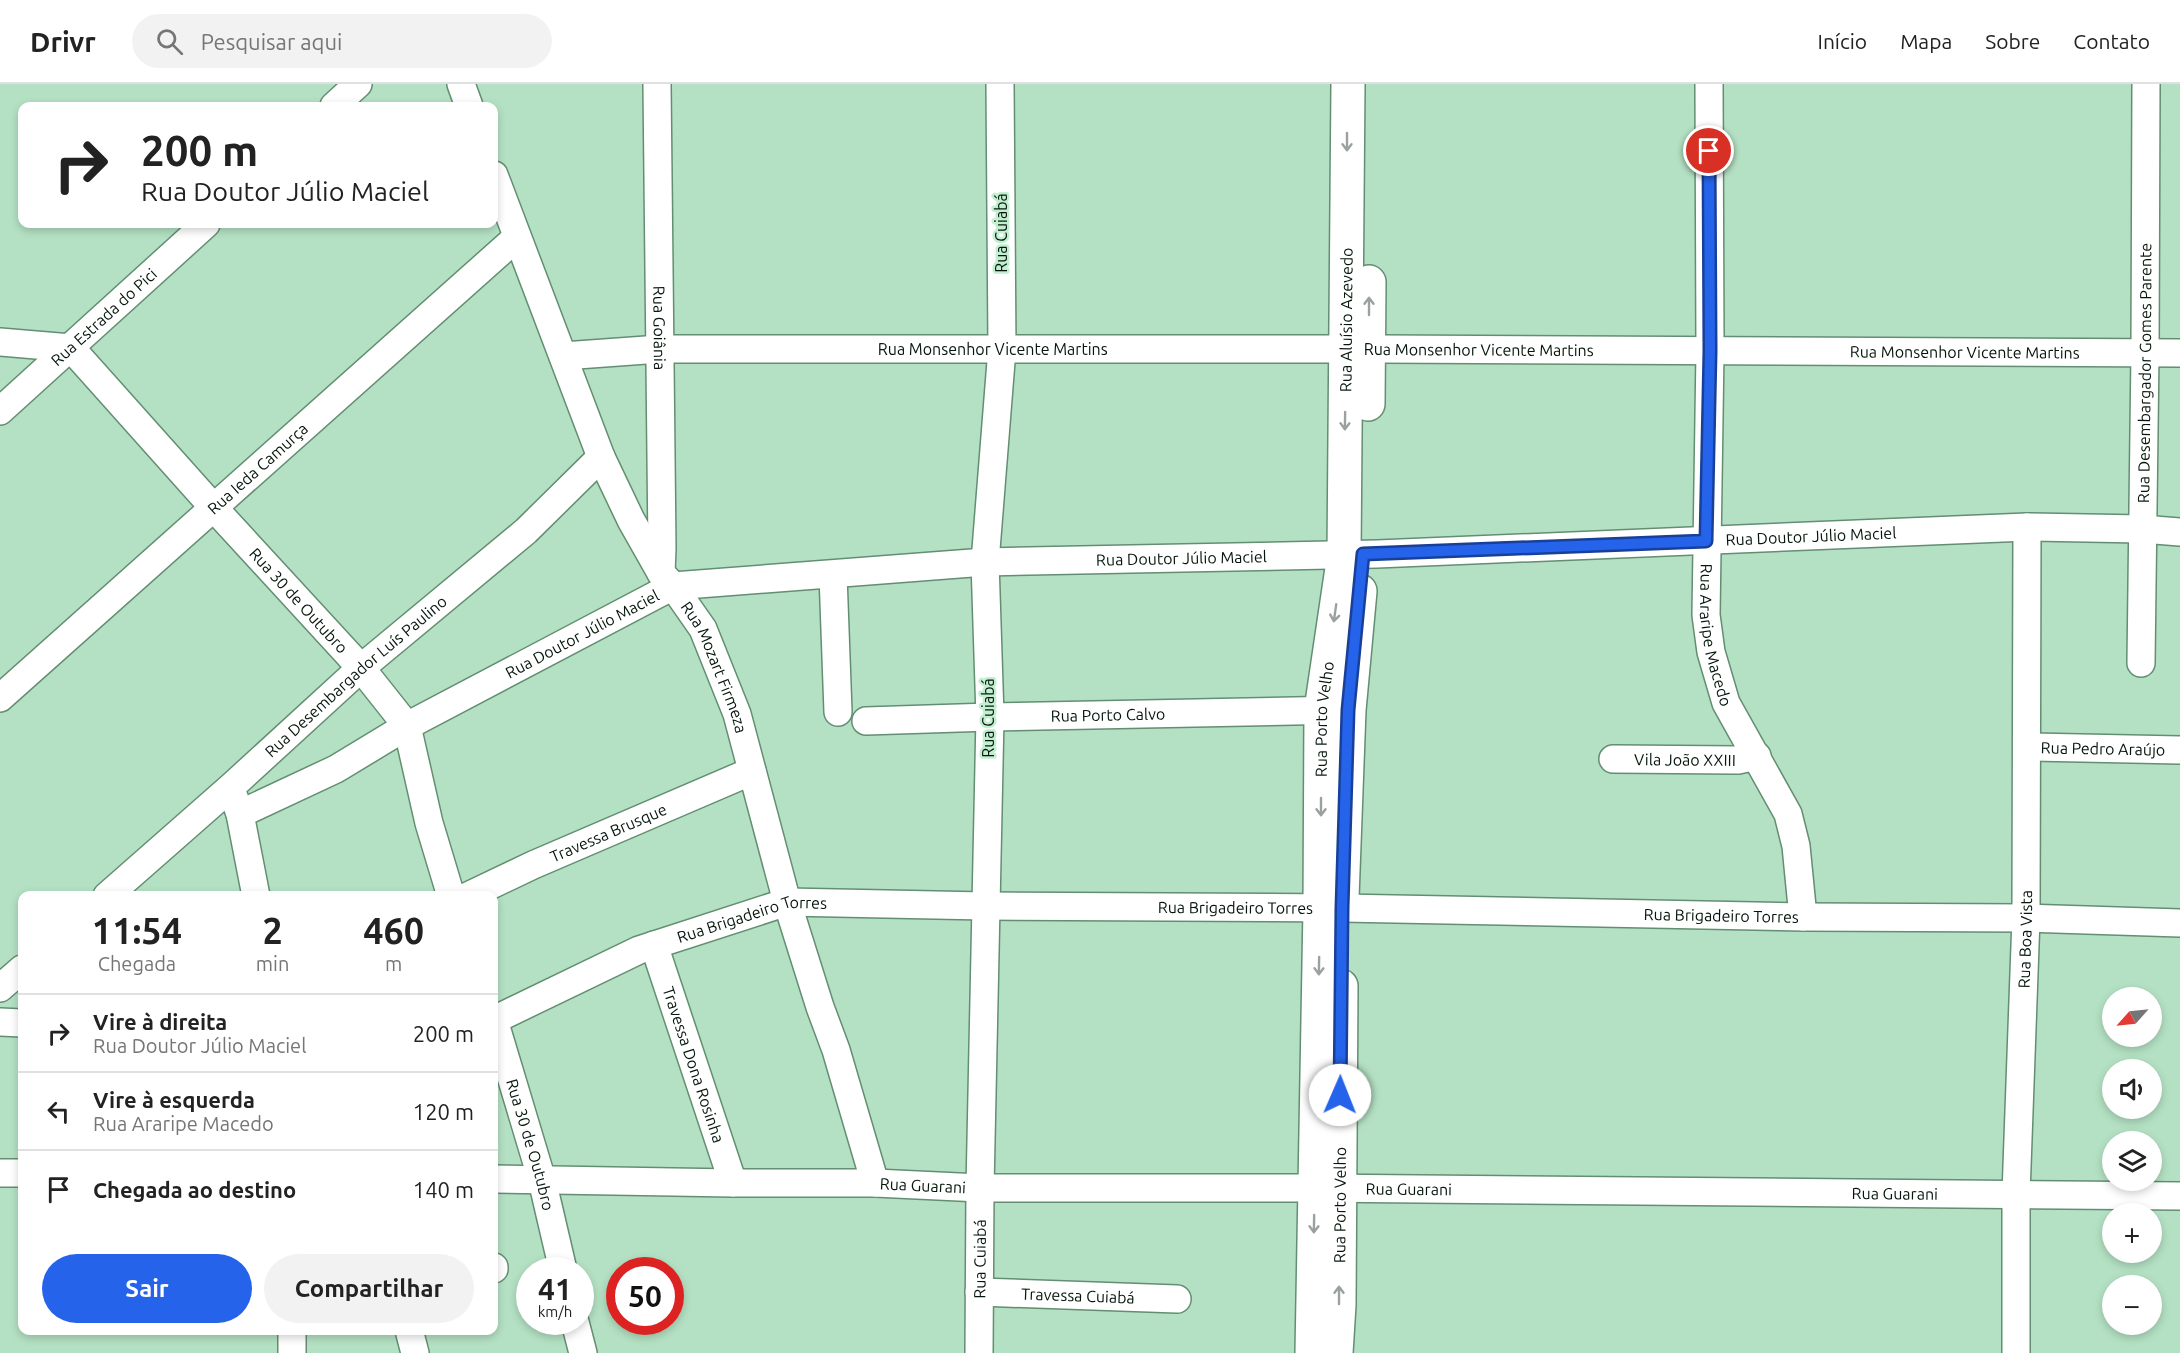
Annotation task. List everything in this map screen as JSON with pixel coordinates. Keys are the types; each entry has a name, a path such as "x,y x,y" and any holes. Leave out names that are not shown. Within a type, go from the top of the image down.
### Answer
{"main road":[{"name":"Rua Aluísio Azevedo","path":"1348,84 1358,350"},
{"name":"Rua Aluísio Azevedo","path":"1353,554 1368,84"},
{"name":"Rua Porto Velho","path":"1312,1353 1327,1188 1335,710 1353,554"},
{"name":"Rua Porto Velho","path":"1327,1188 1339,1305 1336,1353"}],"street":[{"path":"338,102 358,84"},
{"path":"461,84 468,102"},
{"name":"Rua Goiânia","path":"657,84 662,537 667,580"},
{"name":"Rua Cuiabá","path":"979,1353 980,1188 990,717 985,562 1002,349 1000,84"},
{"name":"Rua Araripe Macedo","path":"1709,84 1710,351 1706,615 1711,652 1726,703 1788,814 1796,846 1803,917"},
{"name":"Rua Desembargador Gomes Parente","path":"2141,663 2146,84"},
{"name":"Rua Mozart Firmeza","path":"498,186 601,457 631,520 667,580 703,629 737,714 788,902 820,1007 836,1050 875,1183"},
{"name":"Rua Estrada do Pici","path":"0,411 203,228"},
{"name":"Rua Ieda Camurça","path":"0,698 516,238"},
{"path":"0,342 71,348"},
{"name":"Rua 30 de Outubro","path":"71,348 213,507 362,668 407,726 429,823 449,891"},
{"name":"Rua Monsenhor Vicente Martins","path":"563,356 660,349 2180,353"},
{"name":"Rua Desembargador Luís Paulino","path":"113,891 362,668 526,531 601,457"},
{"name":"Rua Doutor Júlio Maciel","path":"240,814 336,769 407,726 667,580 833,575 985,562 1353,554 2027,526 2180,532"},
{"name":"Rua Boa Vista","path":"2016,1353 2016,1194 2026,918 2027,526"},
{"path":"833,575 838,712"},
{"name":"Rua Porto Calvo","path":"866,721 1335,710"},
{"name":"Rua Pedro Araújo","path":"2027,747 2180,750"},
{"name":"Vila João XXIII","path":"1613,759 1738,760 1757,756"},
{"name":"Travessa Brusque","path":"479,891 544,860 752,771"},
{"path":"231,787 240,814 255,891"},
{"name":"Rua Brigadeiro Torres","path":"498,1018 639,950 788,902 985,906 1331,908 1803,917 2026,918 2180,923"},
{"name":"Travessa Dona Rosinha","path":"654,945 733,1183"},
{"path":"0,988 18,972"},
{"path":"0,1022 18,1023"},
{"name":"Rua 30 de Outubro","path":"498,1033 542,1180 560,1257"},
{"path":"0,1173 18,1173"},
{"name":"Rua Guarani","path":"498,1179 875,1183 980,1188 1327,1188 2180,1196"},
{"name":"Travessa Cuiabá","path":"979,1292 1177,1299"},
{"path":"291,1353 292,1335"},
{"path":"410,1335 414,1353"},
{"path":"579,1335 584,1353"}],"route":[{"path":"1340,1095 1342,908 1348,710 1363,554 1706,541 1710,351 1709,151"}]}
